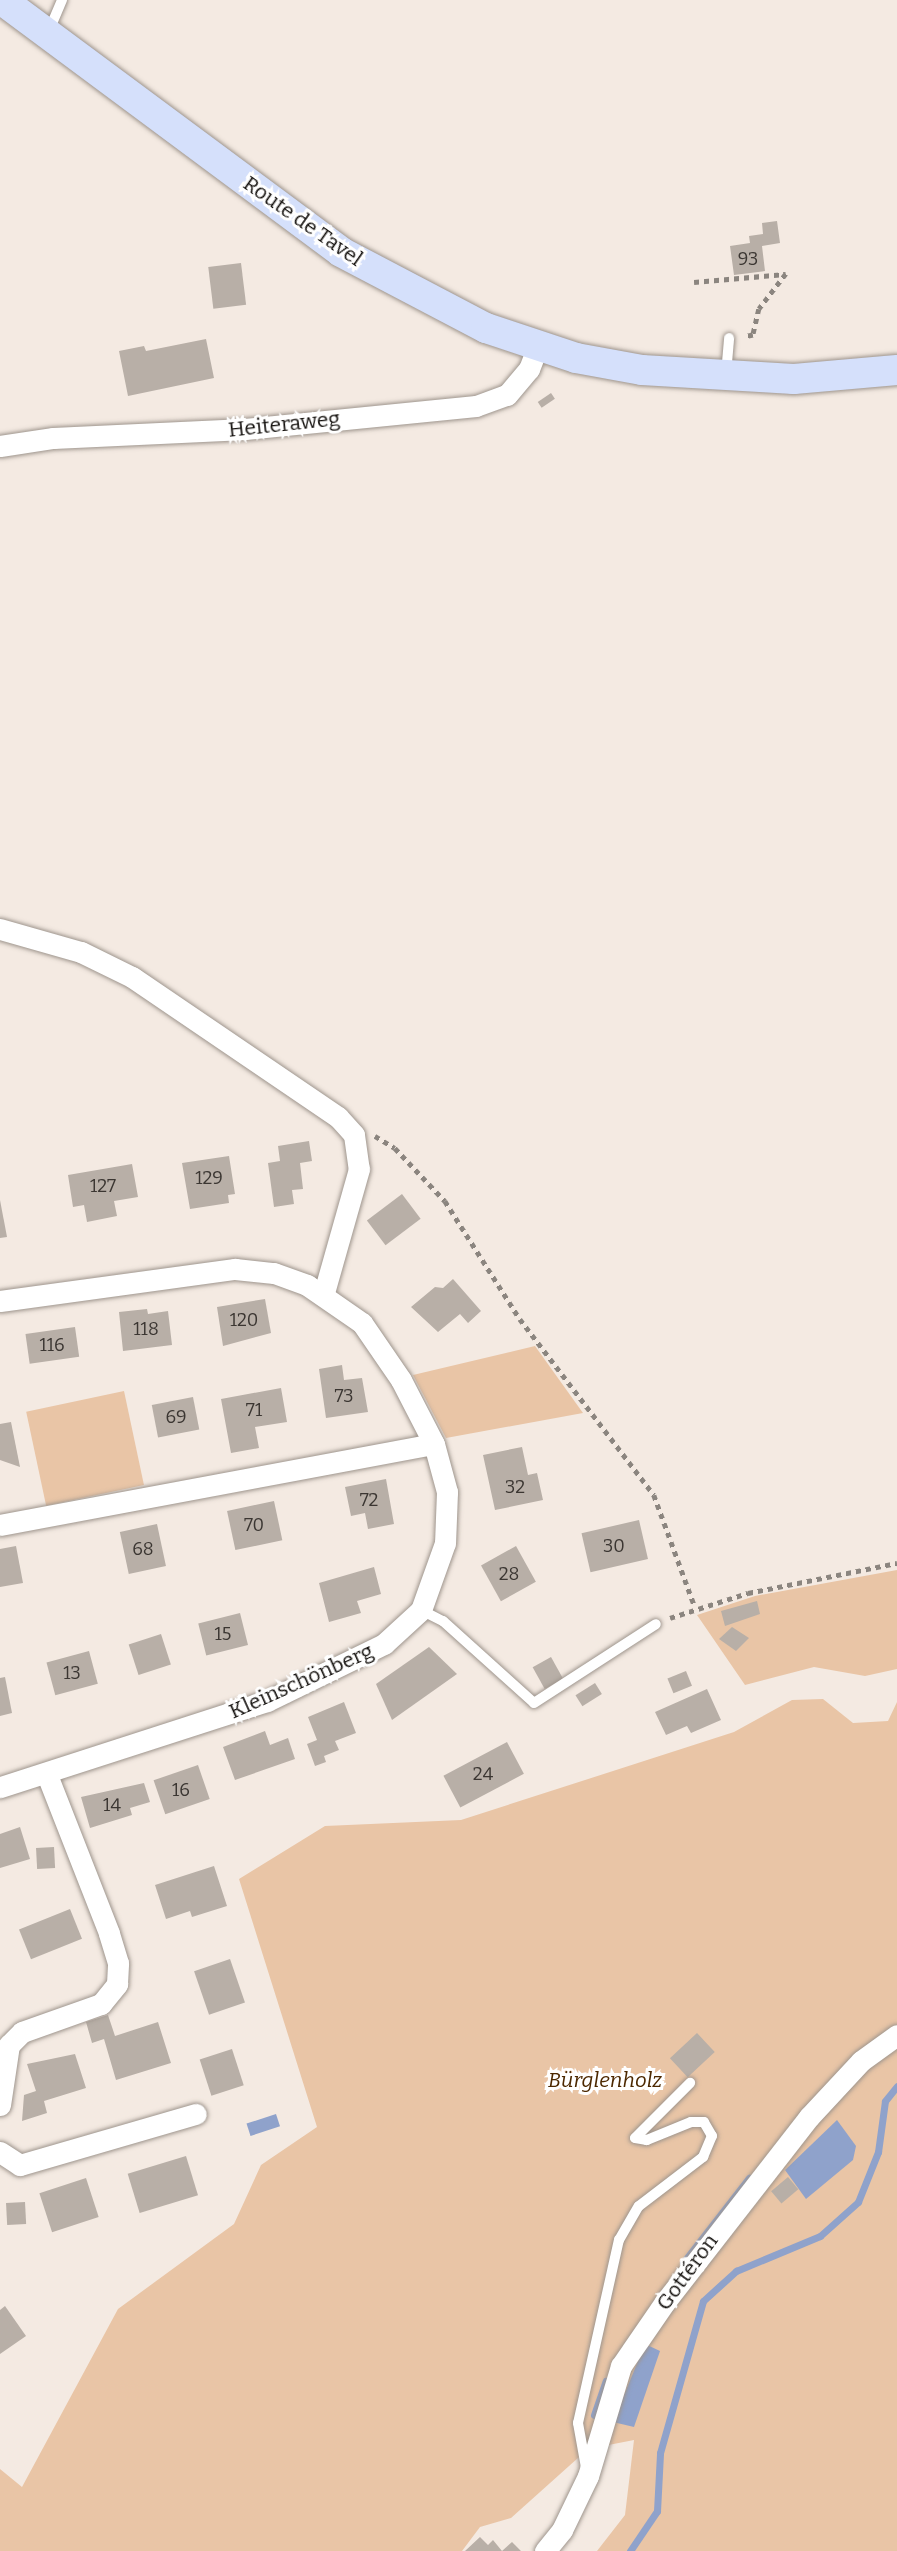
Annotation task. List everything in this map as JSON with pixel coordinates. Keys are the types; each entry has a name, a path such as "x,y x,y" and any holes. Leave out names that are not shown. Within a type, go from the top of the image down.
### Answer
{"main road":[{"name":"Route de Tavel","path":"2,0 341,252 439,307 538,346 642,370 726,378 794,379 897,370"}],"street":[{"name":"Heiteraweg","path":"0,446 52,438 245,429 475,406 507,395 516,387 538,346"},
{"path":"0,929 81,952 132,977 338,1117 354,1135 359,1169 324,1293"},
{"name":"Kleinschönberg","path":"0,1301 234,1269 275,1273 324,1293 362,1324 401,1380 433,1444 447,1492 445,1543 421,1609 384,1644 267,1701 47,1775 0,1787"},
{"path":"0,1525 433,1444"},
{"path":"0,2105 9,2045 22,2032 101,2004 117,1984 118,1963 109,1933 47,1775"},
{"name":"Gottéron","path":"545,2551 562,2530 588,2476 621,2366 665,2302 809,2118 861,2061 897,2035"},
{"path":"0,2152 20,2165 196,2114"}],"lane":[{"path":"47,34 62,0"},
{"path":"726,378 729,338"},
{"path":"421,1609 443,1621 534,1703 656,1624"},
{"path":"588,2476 578,2423 619,2240 639,2206 703,2157 712,2136 704,2122 691,2122 647,2140 635,2138 691,2082"}],"path":[{"path":"694,282 786,274 759,309 753,335 729,338"},
{"path":"354,1135 369,1132 395,1148 445,1201 520,1319 654,1495 693,1608"},
{"path":"656,1624 693,1608 897,1563"}],"green space":[{"path":"535,1346 583,1413 446,1438 413,1375"},
{"path":"124,1391 144,1485 46,1506 26,1412"},
{"path":"897,1570 897,1669 865,1676 814,1667 745,1685 697,1615 755,1596"},
{"name":"Bürglenholz","path":"823,1699 853,1723 888,1721 897,1702 897,2551 597,2551 625,2515 634,2440 588,2449 511,2518 480,2527 462,2551 0,2551 0,2469 22,2487 118,2309 234,2224 261,2165 317,2127 239,1879 325,1826 461,1820 734,1732 792,1700"}],"water":[{"path":"276,2114 280,2126 251,2136 247,2124"},
{"path":"837,2120 856,2146 853,2160 806,2199 785,2170"},
{"path":"645,2344 660,2351 634,2427 613,2422"}],"building":[{"path":"777,221 780,243 762,246 765,271 734,275 730,246 750,243 749,236 763,234 762,223"},
{"path":"241,263 246,305 213,309 208,267"},
{"path":"206,339 214,378 128,396 119,351 144,346 146,351"},
{"path":"551,393 555,399 542,408 538,402"},
{"path":"309,1141 312,1161 300,1163 303,1189 292,1190 294,1204 274,1207 268,1163 280,1161 278,1146"},
{"path":"229,1156 235,1194 228,1195 229,1203 190,1209 182,1163"},
{"path":"132,1164 138,1197 114,1201 117,1216 87,1222 84,1205 73,1207 68,1175"},
{"path":"402,1194 421,1219 386,1245 367,1220"},
{"path":"0,1200 7,1237 0,1238"},
{"path":"453,1279 481,1311 468,1323 460,1314 438,1332 411,1307 435,1287 443,1288"},
{"path":"265,1299 271,1333 223,1346 217,1307"},
{"path":"147,1309 148,1314 168,1311 172,1345 123,1351 119,1312"},
{"path":"75,1327 79,1357 30,1364 25,1334"},
{"path":"342,1365 344,1380 362,1378 368,1412 326,1418 319,1369"},
{"path":"281,1388 287,1422 255,1427 259,1448 231,1453 221,1399"},
{"path":"193,1397 199,1429 158,1437 152,1405"},
{"path":"11,1422 20,1467 0,1460 0,1424"},
{"path":"522,1447 528,1475 537,1473 543,1500 495,1510 483,1455"},
{"path":"386,1479 394,1524 368,1529 365,1513 351,1516 345,1487"},
{"path":"274,1501 282,1540 235,1550 227,1511"},
{"path":"639,1520 648,1559 591,1572 582,1533"},
{"path":"157,1524 166,1566 129,1574 120,1532"},
{"path":"16,1546 23,1583 0,1587 0,1549"},
{"path":"516,1546 536,1582 501,1601 481,1565"},
{"path":"374,1567 381,1594 357,1601 361,1613 329,1622 319,1583"},
{"path":"757,1601 760,1614 725,1626 721,1611"},
{"path":"240,1613 248,1645 206,1655 198,1623"},
{"path":"732,1627 749,1638 736,1651 719,1639"},
{"path":"161,1634 171,1664 139,1675 129,1645"},
{"path":"429,1647 457,1674 392,1720 376,1684"},
{"path":"89,1651 98,1684 55,1695 46,1662"},
{"path":"551,1657 563,1679 545,1689 533,1667"},
{"path":"686,1671 692,1686 673,1693 667,1678"},
{"path":"5,1677 12,1713 0,1716 0,1678"},
{"path":"595,1683 602,1694 582,1706 575,1695"},
{"path":"707,1689 721,1720 691,1733 687,1726 666,1735 655,1712"},
{"path":"344,1702 356,1733 335,1741 339,1750 324,1756 326,1762 315,1766 307,1744 317,1740 308,1717"},
{"path":"265,1731 270,1745 288,1738 295,1759 235,1780 223,1747"},
{"path":"507,1742 524,1774 460,1808 443,1776"},
{"path":"198,1765 210,1799 165,1814 154,1780"},
{"path":"144,1783 150,1802 130,1808 132,1815 90,1828 81,1797"},
{"path":"20,1827 30,1859 0,1868 0,1834"},
{"path":"54,1847 55,1868 37,1869 36,1848"},
{"path":"214,1866 227,1906 192,1917 190,1911 166,1919 155,1885"},
{"path":"70,1909 82,1939 31,1959 19,1930"},
{"path":"230,1959 245,2002 209,2015 194,1971"},
{"path":"108,2015 115,2036 158,2022 171,2063 116,2080 104,2039 92,2043 86,2022"},
{"path":"697,2033 715,2052 688,2077 670,2058"},
{"path":"232,2049 244,2085 211,2096 200,2060"},
{"path":"75,2054 86,2088 44,2101 47,2113 22,2121 24,2095 36,2091 27,2064"},
{"path":"186,2156 198,2195 140,2213 128,2174"},
{"path":"788,2177 798,2189 781,2203 771,2191"},
{"path":"86,2178 99,2217 52,2232 39,2193"},
{"path":"25,2202 26,2224 7,2225 6,2203"},
{"path":"5,2306 26,2336 0,2354 0,2310"},
{"path":"480,2537 488,2545 493,2540 502,2551 465,2551"},
{"path":"512,2542 521,2551 502,2551"}],"waterway":[{"path":"630,2551 657,2511 660,2453 703,2301 736,2271 820,2236 858,2202 878,2152 885,2101 897,2086"},
{"path":"683,2263 749,2178"},
{"path":"594,2415 606,2381"}]}
